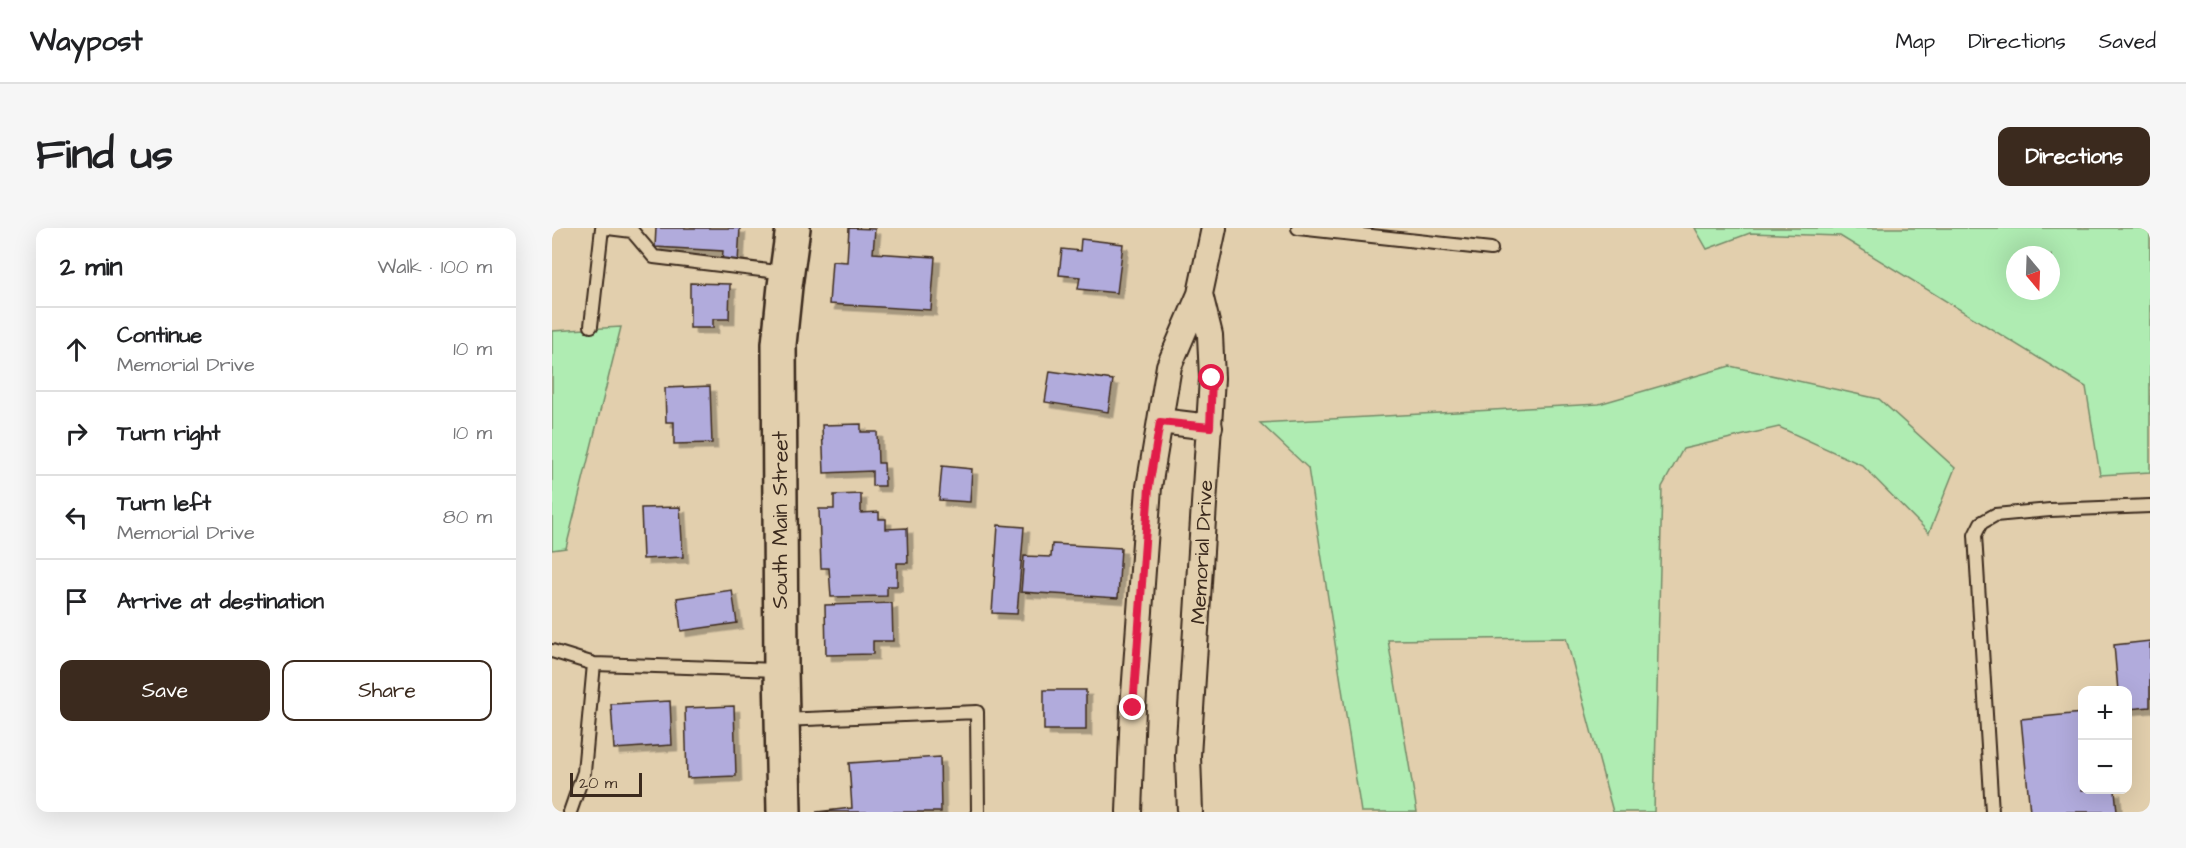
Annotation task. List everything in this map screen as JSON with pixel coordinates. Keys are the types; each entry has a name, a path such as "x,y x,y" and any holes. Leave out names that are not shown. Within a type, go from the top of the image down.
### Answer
{"highway":[{"name":"South Main Street","path":"784,812 779,344 793,228"}],"street":[{"name":"Memorial Drive","path":"1130,812 1133,708 1149,487 1169,366 1200,294 1215,228"},
{"name":"Memorial Drive","path":"1190,812 1188,756 1212,378 1210,335 1200,294"},
{"path":"1160,422 1210,427"}],"lane":[{"path":"591,326 602,228"},
{"path":"608,228 632,231 654,257 787,273"},
{"path":"1298,228 1491,249"},
{"path":"1992,812 1975,535 1981,523 1995,515 2050,510 2150,507"},
{"path":"552,651 594,664 781,670"},
{"path":"570,812 584,772 594,664"},
{"path":"782,720 977,712 978,812"}],"green space":[{"path":"1695,228 2150,228 2150,472 2100,475 2086,387 1840,236 1750,233 1707,249"},
{"path":"621,327 566,548 552,550 552,331"},
{"path":"1730,366 1879,399 1955,468 1929,533 1862,465 1779,427 1683,449 1662,487 1654,812 1613,812 1566,638 1388,640 1417,812 1361,812 1308,468 1260,423 1599,404"}],"building":[{"path":"656,228 740,228 738,262 722,261 723,251 655,247"},
{"path":"849,228 875,229 873,253 935,257 931,310 829,304 832,261 847,262"},
{"path":"1081,239 1123,244 1117,293 1078,289 1080,277 1059,275 1062,249 1080,251"},
{"path":"690,283 730,284 729,319 713,319 713,328 690,328"},
{"path":"1050,371 1113,380 1108,412 1045,402"},
{"path":"710,386 712,443 674,444 674,422 666,422 665,388"},
{"path":"861,424 861,432 877,432 878,463 884,463 885,486 872,486 872,471 824,473 822,425"},
{"path":"942,466 972,469 970,502 939,500"},
{"path":"861,494 861,513 879,512 879,519 886,519 886,529 907,528 908,563 897,563 897,586 887,586 887,596 831,597 829,568 821,568 819,509 834,509 834,495"},
{"path":"680,507 683,557 643,559 641,508"},
{"path":"998,525 1024,527 1017,614 992,613"},
{"path":"1052,544 1121,548 1118,598 1021,592 1024,556 1051,557"},
{"path":"732,590 737,623 681,631 677,598"},
{"path":"892,603 893,641 873,641 873,654 826,655 825,605"},
{"path":"2150,641 2150,707 2132,709 2132,686 2118,686 2114,645"},
{"path":"1044,690 1086,690 1086,730 1044,730"},
{"path":"670,701 672,745 614,749 611,704"},
{"path":"734,706 736,776 687,778 685,708"},
{"path":"2078,713 2078,794 2115,794 2117,812 2030,812 2021,719"},
{"path":"940,757 941,812 816,812 852,808 849,763"}],"route":[{"path":"1133,708 1149,487 1160,422 1210,427 1212,378"}]}
